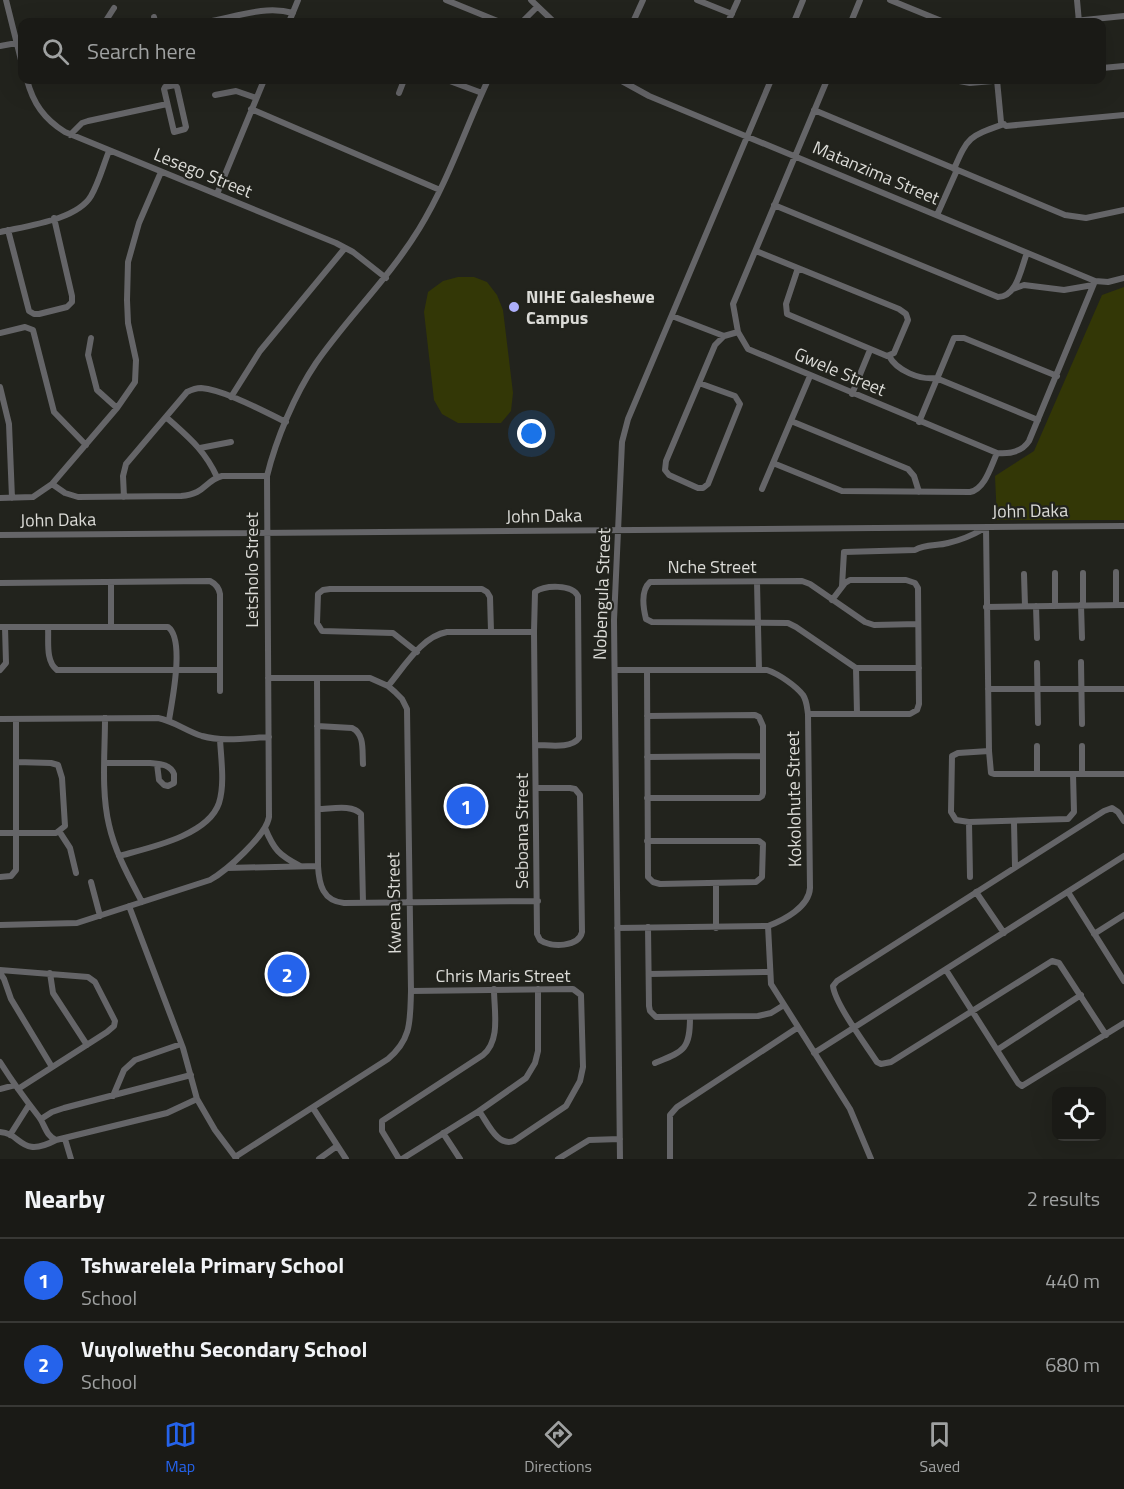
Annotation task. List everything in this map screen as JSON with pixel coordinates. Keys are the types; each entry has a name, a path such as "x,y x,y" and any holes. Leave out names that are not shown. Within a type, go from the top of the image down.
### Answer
{"street":[{"path":"6,0 18,37"},
{"path":"291,18 298,0"},
{"path":"446,0 490,18"},
{"path":"531,0 549,18"},
{"path":"635,18 643,0"},
{"path":"697,0 732,14"},
{"path":"730,18 738,0"},
{"path":"796,18 803,0"},
{"path":"853,18 860,0"},
{"path":"890,0 934,18"},
{"path":"1077,0 1079,18"},
{"path":"526,18 537,7"},
{"path":"108,18 114,8"},
{"path":"228,18 274,9 293,13"},
{"path":"1106,18 1124,16"},
{"path":"0,46 18,43"},
{"path":"1106,68 1124,66"},
{"name":"Lesego Street","path":"29,84 39,110 53,124 70,135 345,248 386,278"},
{"path":"217,194 262,84"},
{"path":"399,93 402,84"},
{"path":"458,84 482,93"},
{"name":"Letsholo Street","path":"265,828 269,817 267,476 286,422 308,376 386,278 420,228 440,190 486,84"},
{"name":"Matanzima Street","path":"627,84 649,96 795,155 1094,283 1124,279"},
{"name":"Nobengula Street","path":"620,1159 614,620 622,442 624,430 769,84"},
{"path":"699,382 735,396 740,404 708,484 703,488 669,475 664,470 666,461 699,382 715,345 724,336 738,332 733,304 825,84"},
{"path":"997,84 1001,118 1004,124 1010,127 1124,115"},
{"path":"176,86 185,129 173,131 167,104 164,88 176,86"},
{"path":"214,95 236,91 256,98"},
{"path":"70,135 88,121 167,104"},
{"path":"252,109 440,190"},
{"path":"814,110 1073,218 1086,218 1124,210"},
{"path":"937,215 968,140 979,133 1004,124"},
{"path":"0,232 74,211 87,201 95,188 109,151"},
{"path":"0,498 33,497 52,484 130,391 137,372 127,300 130,250 138,222 161,172"},
{"path":"774,205 998,297 1007,296 1013,289 1027,253"},
{"path":"9,230 29,311 39,314 68,307 72,302 72,296 54,218"},
{"path":"231,397 255,357 345,248"},
{"path":"756,251 906,314 908,320 896,351 889,356"},
{"path":"798,268 786,304 787,314 889,356 897,367 926,379 936,378 1038,420"},
{"path":"1013,289 1024,285 1064,290 1094,283"},
{"path":"773,463 842,491 975,491 980,486 997,453 1012,453 1025,447 1057,376 1094,283"},
{"path":"672,316 724,336"},
{"path":"0,333 25,327 33,330 54,412 86,445"},
{"name":"Gwele Street","path":"738,332 748,349 997,453"},
{"path":"919,422 952,340 960,337 1057,376"},
{"path":"91,338 87,355 97,390 117,408"},
{"path":"852,394 870,350"},
{"path":"762,489 810,376"},
{"path":"0,387 9,424 12,498"},
{"path":"124,497 124,468 187,392 196,388 205,389 231,397 286,422"},
{"path":"166,417 200,448 211,463 217,477"},
{"path":"791,421 908,469 914,476 919,492"},
{"path":"200,448 231,442"},
{"path":"52,484 65,493 78,497 192,495 217,477 267,476"},
{"name":"John Daka","path":"0,535 1124,526"},
{"path":"842,586 844,552 915,550 921,546 965,539 986,527 990,770 994,774 1124,774"},
{"path":"1116,572 1116,605"},
{"path":"1054,573 1055,605"},
{"path":"1082,638 1083,573"},
{"path":"1024,574 1025,606"},
{"path":"808,714 910,714 917,710 919,704 918,588 912,581 853,580 847,581 832,600"},
{"name":"Nche Street","path":"856,668 792,625 652,622 646,619 644,614 645,587 650,582 802,581 869,624 918,624"},
{"path":"111,582 111,626"},
{"path":"757,582 759,669"},
{"path":"0,583 214,583 220,594 220,691"},
{"name":"Seboana Street","path":"317,678 318,866 320,885 330,899 339,902 538,901 534,596 538,590 570,588 578,596 579,738 573,744 536,745"},
{"path":"417,652 393,633 322,631 317,623 318,594 330,589 482,589 490,597 491,632"},
{"path":"987,607 1124,605"},
{"path":"1036,606 1037,638"},
{"path":"0,670 6,663 2,627 168,627 176,639 176,670 170,720"},
{"path":"48,627 50,659 52,666 57,670 220,670"},
{"path":"268,678 370,678 388,686 429,639 440,633 534,632"},
{"path":"1081,662 1082,724"},
{"path":"1037,663 1038,723"},
{"path":"856,714 856,668 919,668"},
{"name":"Kokolohute Street","path":"615,670 767,670 801,693 806,701 808,714 809,897 804,904 768,927"},
{"path":"647,671 647,842 648,875 653,882 660,884 716,884 759,881 763,872 762,842 647,842"},
{"name":"Kwena Street","path":"236,1158 388,1059 400,1049 408,1034 411,991 407,718 402,699 388,686"},
{"path":"988,689 1124,689"},
{"path":"647,716 755,715 759,717 762,722 763,793 761,798 647,798"},
{"path":"105,718 107,815 119,856 142,902"},
{"path":"0,719 158,718 170,720 202,736 220,739 269,737"},
{"path":"0,878 13,875 16,870 16,719"},
{"path":"317,726 356,730 361,738 363,764"},
{"path":"119,856 180,837 198,827 217,808 220,795 220,739"},
{"path":"1037,746 1037,774"},
{"path":"1082,746 1082,774"},
{"path":"989,751 958,753 951,758 951,814 956,820 1014,822 1071,818 1074,812 1073,774"},
{"path":"647,758 762,756"},
{"path":"0,833 59,831 64,826 62,778 58,765 17,762"},
{"path":"105,763 157,764"},
{"path":"537,788 570,788 575,789 580,795 582,932 580,939 573,943 542,942 537,934 538,901"},
{"path":"318,809 349,808 361,814 363,903"},
{"path":"1106,1035 1059,963 1052,961 886,1064 877,1062 834,993 834,983 1108,808 1116,810 1124,821"},
{"path":"969,822 970,877"},
{"path":"1014,822 1015,867"},
{"path":"0,925 71,924 210,880 226,868 265,828 275,850 301,867"},
{"path":"59,831 70,848 76,873"},
{"path":"814,1053 1124,856"},
{"path":"226,868 318,866"},
{"path":"91,882 100,916"},
{"path":"716,884 716,928"},
{"path":"976,892 1004,933"},
{"path":"1068,892 1094,934 1121,970 1124,981"},
{"path":"129,906 181,1044 198,1099 215,1130 236,1158"},
{"path":"1094,934 1124,915"},
{"path":"648,927 649,1006 652,1015 660,1018 763,1016 784,1005"},
{"path":"617,928 768,927 771,984 850,1109 872,1159"},
{"path":"946,970 1017,1083 1022,1086 1124,1023"},
{"path":"0,1089 16,1087 52,1067 114,1026 115,1021 92,978 82,975 0,971 11,999 52,1067"},
{"path":"649,974 769,972"},
{"path":"50,973 53,993 87,1045"},
{"path":"494,989 494,1041 487,1052 382,1121 382,1131 401,1159 523,1081 535,1063 538,1051 538,989"},
{"name":"Chris Maris Street","path":"411,991 573,989 579,992 582,998 582,1074 573,1095 561,1111 510,1142 499,1139 479,1111"},
{"path":"997,1050 1081,995"},
{"path":"655,1064 686,1046 690,1036 690,1017"},
{"path":"670,1159 670,1121 673,1111 687,1099 798,1028"},
{"path":"113,1096 124,1070 135,1060 181,1044"},
{"path":"0,1062 41,1119 51,1138 56,1140"},
{"path":"41,1119 58,1110 191,1075"},
{"path":"0,1132 10,1135 28,1149 41,1147 56,1140 167,1113 198,1099"},
{"path":"10,1135 29,1105"},
{"path":"312,1108 346,1159"},
{"path":"443,1133 460,1159"},
{"path":"65,1139 71,1159"},
{"path":"558,1159 590,1140 620,1139"},
{"path":"319,1159 337,1146"}],"green space":[{"path":"458,277 474,277 487,282 497,295 503,310 513,393 511,411 501,423 458,423 442,414 434,400 424,312 428,292 443,281"},
{"path":"1124,287 1124,520 997,520 995,476 1034,451 1102,295"}],"place":[{"name":"NIHE Galeshewe Campus","path":"514,307"},
{"name":"Tshwarelela Primary School","path":"466,806"},
{"name":"Vuyolwethu Secondary School","path":"287,974"}]}
